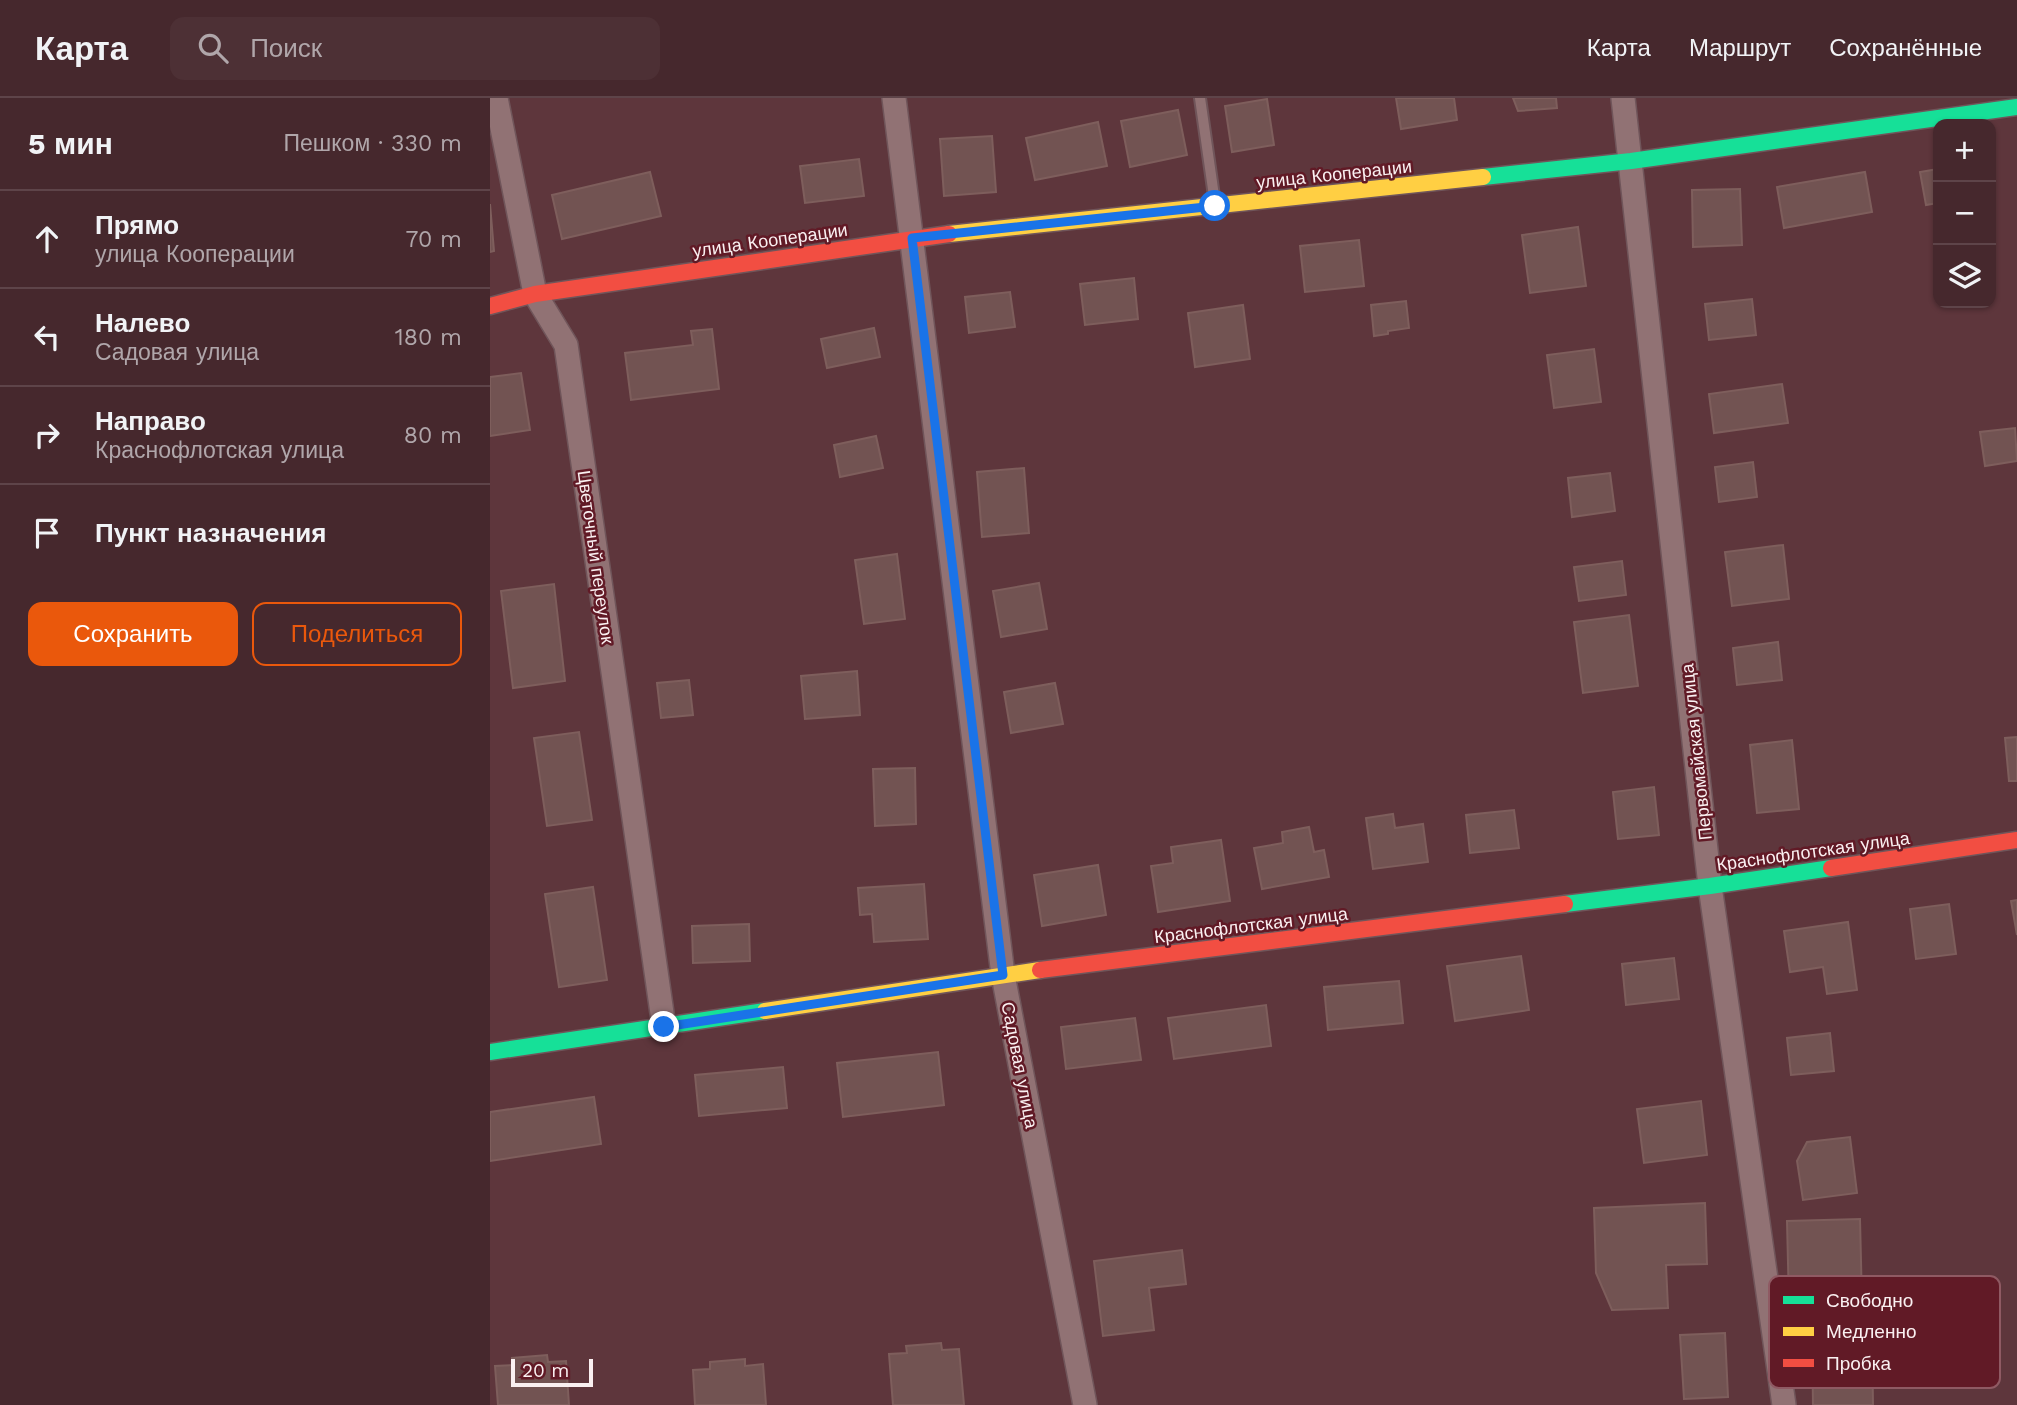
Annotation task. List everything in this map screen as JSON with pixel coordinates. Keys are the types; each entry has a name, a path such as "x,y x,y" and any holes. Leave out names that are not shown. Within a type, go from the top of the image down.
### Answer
{"street":[{"name":"Цветочный переулок","path":"496,98 535,294 566,345 664,1027"},
{"name":"Садовая улица","path":"894,98 1003,975 1085,1405"},
{"name":"Первомайская улица","path":"1623,98 1710,886 1769,1300"},
{"name":"улица Кооперации","path":"490,306 535,294 912,238 1630,161 2016,110"},
{"name":"Краснофлотская улица","path":"490,1052 1003,975 1710,886 2017,840"}],"lane":[{"path":"1200,98 1215,206"}],"building":[{"path":"1396,98 1454,98 1457,120 1401,129"},
{"path":"1513,98 1556,98 1557,108 1518,111"},
{"path":"1267,99 1274,145 1232,152 1225,106"},
{"path":"1178,110 1187,155 1130,167 1121,121"},
{"path":"1098,122 1107,166 1035,180 1026,138"},
{"path":"992,136 996,192 944,196 940,139"},
{"path":"859,159 864,196 805,203 800,166"},
{"path":"1933,170 1933,204 1926,205 1920,172"},
{"path":"650,172 661,216 562,239 552,195"},
{"path":"1865,172 1872,212 1784,228 1777,187"},
{"path":"1740,189 1742,245 1693,247 1692,190"},
{"path":"490,204 494,251 490,252"},
{"path":"1578,227 1586,286 1530,293 1522,235"},
{"path":"1359,240 1364,286 1305,292 1300,246"},
{"path":"1134,278 1138,319 1085,325 1080,284"},
{"path":"1010,292 1015,327 969,333 965,297"},
{"path":"1752,299 1756,335 1709,340 1705,304"},
{"path":"1406,301 1409,328 1374,336 1371,305"},
{"path":"1243,305 1250,359 1195,367 1188,313"},
{"path":"874,328 880,357 827,368 821,339"},
{"path":"712,329 719,389 631,400 625,353 693,345 691,331"},
{"path":"1594,349 1601,402 1554,408 1547,355"},
{"path":"521,373 530,430 490,436 490,377"},
{"path":"1782,384 1788,423 1714,433 1709,394"},
{"path":"2015,428 2017,461 1985,466 1980,432"},
{"path":"876,436 883,468 840,477 834,445"},
{"path":"1753,462 1757,497 1719,502 1715,467"},
{"path":"1024,468 1029,533 982,537 977,472"},
{"path":"1610,473 1615,511 1572,517 1568,478"},
{"path":"1783,545 1789,599 1732,606 1725,552"},
{"path":"897,554 905,619 864,624 855,560"},
{"path":"1622,561 1626,595 1579,601 1574,567"},
{"path":"1039,583 1047,629 1001,637 993,591"},
{"path":"554,584 565,681 513,688 501,591"},
{"path":"1629,615 1638,686 1583,693 1574,622"},
{"path":"1778,642 1782,680 1737,685 1733,648"},
{"path":"857,671 860,715 805,719 801,676"},
{"path":"689,680 693,715 661,718 657,683"},
{"path":"1055,683 1063,724 1011,733 1004,692"},
{"path":"579,732 592,820 547,826 534,738"},
{"path":"2017,737 2017,781 2009,781 2005,738"},
{"path":"1792,740 1799,809 1757,813 1750,745"},
{"path":"915,768 916,824 875,826 873,769"},
{"path":"1654,787 1659,835 1618,839 1613,792"},
{"path":"1514,810 1519,848 1470,853 1466,815"},
{"path":"1393,814 1395,828 1423,824 1428,862 1373,869 1366,818"},
{"path":"1309,827 1314,852 1324,850 1329,877 1262,889 1254,848 1283,843 1282,832"},
{"path":"1221,840 1230,901 1158,912 1151,866 1173,863 1171,847"},
{"path":"1098,865 1106,915 1042,926 1034,875"},
{"path":"924,884 928,939 874,942 872,914 860,915 858,888"},
{"path":"593,887 607,980 559,987 545,894"},
{"path":"2017,900 2017,935 2011,901"},
{"path":"1949,904 1956,954 1916,959 1910,909"},
{"path":"1848,922 1857,990 1827,994 1823,967 1790,972 1784,931"},
{"path":"749,924 750,961 693,963 692,926"},
{"path":"1521,956 1529,1010 1455,1021 1447,966"},
{"path":"1674,958 1679,999 1626,1005 1622,964"},
{"path":"1399,981 1403,1023 1328,1030 1324,987"},
{"path":"1266,1005 1271,1046 1174,1059 1168,1018"},
{"path":"1135,1018 1141,1060 1066,1069 1061,1027"},
{"path":"1830,1033 1834,1071 1791,1075 1787,1038"},
{"path":"938,1052 944,1105 843,1117 837,1063"},
{"path":"783,1067 787,1108 699,1116 695,1075"},
{"path":"594,1097 601,1144 490,1161 490,1112"},
{"path":"1701,1101 1707,1155 1644,1163 1637,1109"},
{"path":"1850,1137 1857,1193 1803,1200 1797,1161 1807,1142"},
{"path":"1705,1203 1707,1264 1666,1265 1668,1308 1612,1310 1596,1273 1594,1208"},
{"path":"1860,1219 1861,1276 1788,1276 1787,1221"},
{"path":"1182,1250 1186,1284 1149,1288 1154,1330 1103,1336 1094,1261"},
{"path":"1725,1333 1728,1397 1684,1399 1680,1335"},
{"path":"941,1343 942,1350 959,1349 964,1405 893,1405 889,1354 907,1353 906,1346"},
{"path":"547,1355 548,1362 566,1361 569,1405 498,1405 495,1366 513,1365 512,1358"},
{"path":"745,1359 745,1366 763,1364 766,1405 695,1405 693,1370 710,1369 710,1362"},
{"path":"1813,1388 1873,1388 1873,1405 1813,1405"}],"traffic: fast":[{"path":"1483,177 1631,161 2017,107"},
{"path":"1565,904 1831,868"},
{"path":"490,1052 765,1011"}],"traffic: slow":[{"path":"949,234 1483,177"},
{"path":"765,1011 1040,970"}],"traffic: jam":[{"path":"490,306 535,294 949,234"},
{"path":"1831,868 2017,840"},
{"path":"1040,970 1565,904"}],"route":[{"path":"664,1027 1003,975 912,238 1215,206"}]}
